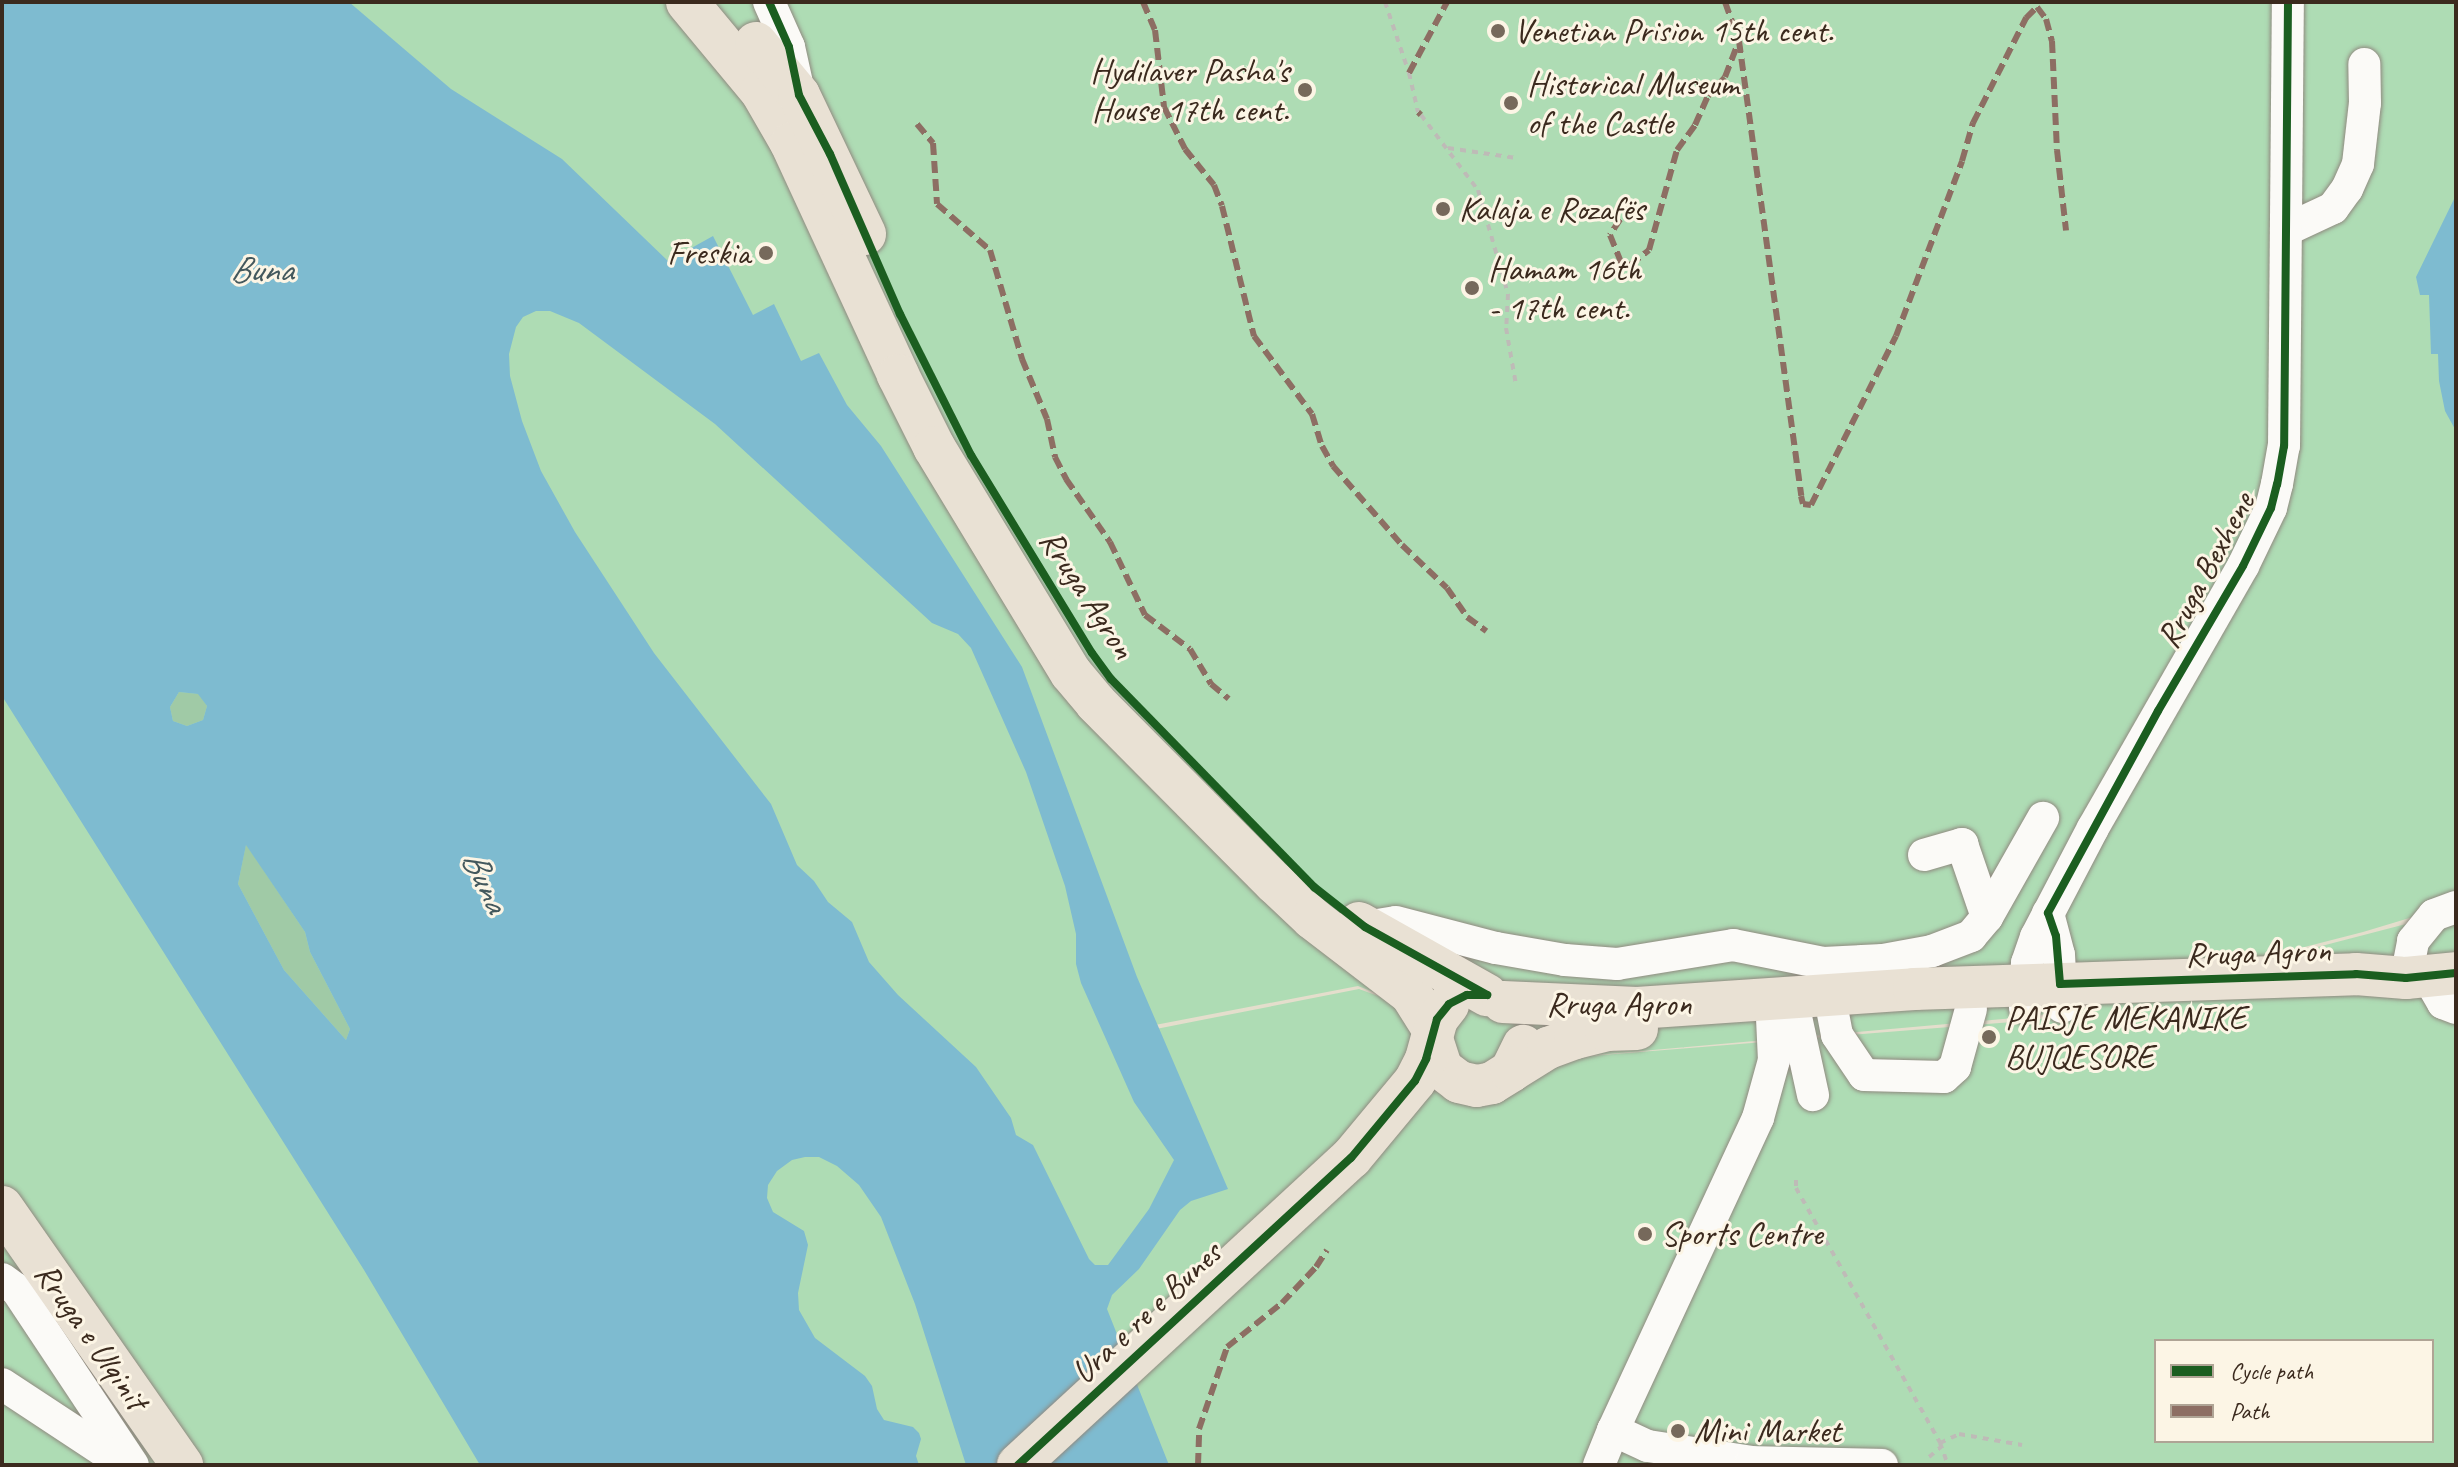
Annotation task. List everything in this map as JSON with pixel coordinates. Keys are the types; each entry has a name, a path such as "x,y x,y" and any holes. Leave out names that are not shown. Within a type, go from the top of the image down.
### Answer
{"main road":[{"name":"Rruga Agron","path":"687,2 761,91 791,143 934,447 1071,673 1096,703 1312,918 1411,994 1432,1034"},
{"name":"Rruga Agron","path":"721,2 799,95 830,154 900,314 971,455 1092,653 1121,689 1314,887 1365,927 1495,998 1637,1008 2043,996 2356,974 2430,976"},
{"name":"Rruga Agron","path":"1511,1071 1548,1048 1606,1030 1800,1016 1971,1009 2043,996"},
{"path":"1351,1158 1410,1090 1421,1071 1432,1034 1442,1011 1458,998 1495,998 1516,1014 1523,1030 1523,1048 1511,1071 1492,1083 1470,1085 1459,1082 1442,1069 1432,1034"},
{"path":"1351,1158 1381,1144 1421,1109 1470,1085"},
{"name":"Ura e re e Bunes","path":"1018,1465 1351,1158"},
{"name":"Rruga e Ulqinit","path":"2,1207 182,1465"}],"street":[{"path":"769,2 789,47 799,95"},
{"name":"Rruga Bexhene","path":"2043,996 2056,936 2048,913 2151,724 2229,593 2271,508 2284,446 2288,2"},
{"path":"2286,230 2333,208 2347,189 2358,164 2365,103 2364,64"},
{"path":"1365,927 1396,922 1496,948 1565,960 1617,964 1733,945 1823,963 1863,962 1932,951 1971,936 1987,917 2043,818"},
{"path":"1924,855 1962,844 1987,917"},
{"path":"2456,907 2434,915 2413,941 2443,1003 2456,1008"},
{"path":"1800,1016 1837,1035 1864,1075 1944,1077 1955,1067 1971,1009"},
{"path":"1800,1016 1813,1095"},
{"path":"1599,1465 1758,1118 1774,1060 1800,1016"},
{"path":"2,1279 16,1289 133,1465"},
{"path":"2,1384 125,1465"},
{"path":"1613,1430 1648,1446 1752,1464 1882,1465"}],"path":[{"path":"1385,2 1420,114 1478,190 1491,245 1503,271 1508,294 1506,328 1516,385"},
{"path":"1448,148 1516,158"},
{"path":"1796,1180 1796,1188 1941,1444 1948,1465"},
{"path":"1929,1457 1941,1444 1959,1434 2022,1445"}],"green space":[{"path":"2,2 2456,2 2456,904 2363,932 2037,1016 1540,1060 2037,1020 2456,911 2456,1465 2,1465","holes":["1358,986 1458,1025 1359,989 1156,1029 1155,1025"]},
{"path":"179,692 199,694 207,706 203,720 187,726 173,721 170,707"},
{"path":"246,844 305,932 310,952 350,1029 346,1040 284,970 238,884"}],"water":[{"name":"Buna","path":"2,2 349,2 451,89 562,159 668,261 713,236 753,315 774,304 801,361 819,353 847,405 881,446 1022,667 1137,977 1228,1189 1191,1201 1180,1210 1139,1269 1112,1295 1107,1309 1169,1465 966,1465 915,1304 881,1217 859,1185 837,1166 819,1157 805,1157 792,1160 777,1171 768,1185 767,1198 773,1212 804,1231 808,1245 798,1293 799,1310 815,1338 865,1376 872,1386 877,1409 884,1420 913,1427 919,1433 921,1439 916,1456 919,1465 480,1465 364,1270 2,696","holes":["536,311 550,311 579,323 715,424 932,623 958,634 971,648 1026,772 1065,886 1076,934 1076,964 1081,983 1134,1102 1174,1160 1149,1209 1108,1265 1095,1265 1089,1259 1033,1145 1016,1135 1011,1118 976,1067 898,995 869,962 852,922 828,902 814,881 797,865 771,804 654,653 575,532 541,471 522,421 510,376 509,354 516,327 523,317","179,692 198,694 207,706 203,720 187,726 173,721 170,707","246,845 305,932 310,952 350,1029 346,1040 284,970 238,884"]},
{"path":"2456,195 2456,431 2445,411 2438,354 2431,354 2429,295 2420,295 2416,277"}],"marked path":[{"path":"1143,2 1155,30 1164,107 1185,149 1214,185 1254,336 1312,414 1322,446 1333,466 1402,545 1447,588 1467,617 1486,631"},
{"path":"1409,73 1447,2"},
{"path":"1725,2 1739,41"},
{"path":"1630,204 1610,235 1622,264 1630,265 1649,250 1677,150 1695,125 1708,96 1725,77 1739,41 1801,496 1803,504 1811,505 1896,336 1962,161 1973,123 2026,18 2037,7 2046,19 2052,41 2057,150 2066,230"},
{"path":"1418,112 1421,115"},
{"path":"917,124 933,143 937,204 990,250 1022,359 1047,419 1055,457 1066,479 1110,542 1145,615 1190,649 1211,684 1229,699"},
{"path":"1198,1465 1199,1429 1227,1347 1282,1303 1316,1267 1327,1250"}],"cycle path":[{"path":"769,2 789,47 799,95 830,154 900,314 971,455 1092,653 1111,679 1314,887 1365,927 1487,995"},
{"path":"2288,2 2284,446 2277,484 2271,508 2243,566 2158,711 2048,913 2056,936 2060,984 2356,974 2406,978 2456,973"},
{"path":"1018,1465 1351,1158 1415,1081 1426,1059 1437,1019 1449,1004 1467,995 1487,995"}],"place":[{"name":"Venetian Prision 15th cent.","path":"1498,31"},
{"name":"Hydilaver Pasha's House 17th cent.","path":"1305,90"},
{"name":"Historical Museum of the Castle","path":"1511,103"},
{"name":"Kalaja e Rozafës","path":"1443,209"},
{"name":"Freskia","path":"766,253"},
{"name":"Hamam 16th - 17th cent.","path":"1472,288"},
{"name":"PAISJE MEKANIKE BUJQESORE","path":"1989,1037"},
{"name":"Sports Centre","path":"1645,1234"},
{"name":"Mini Market","path":"1678,1431"}]}
